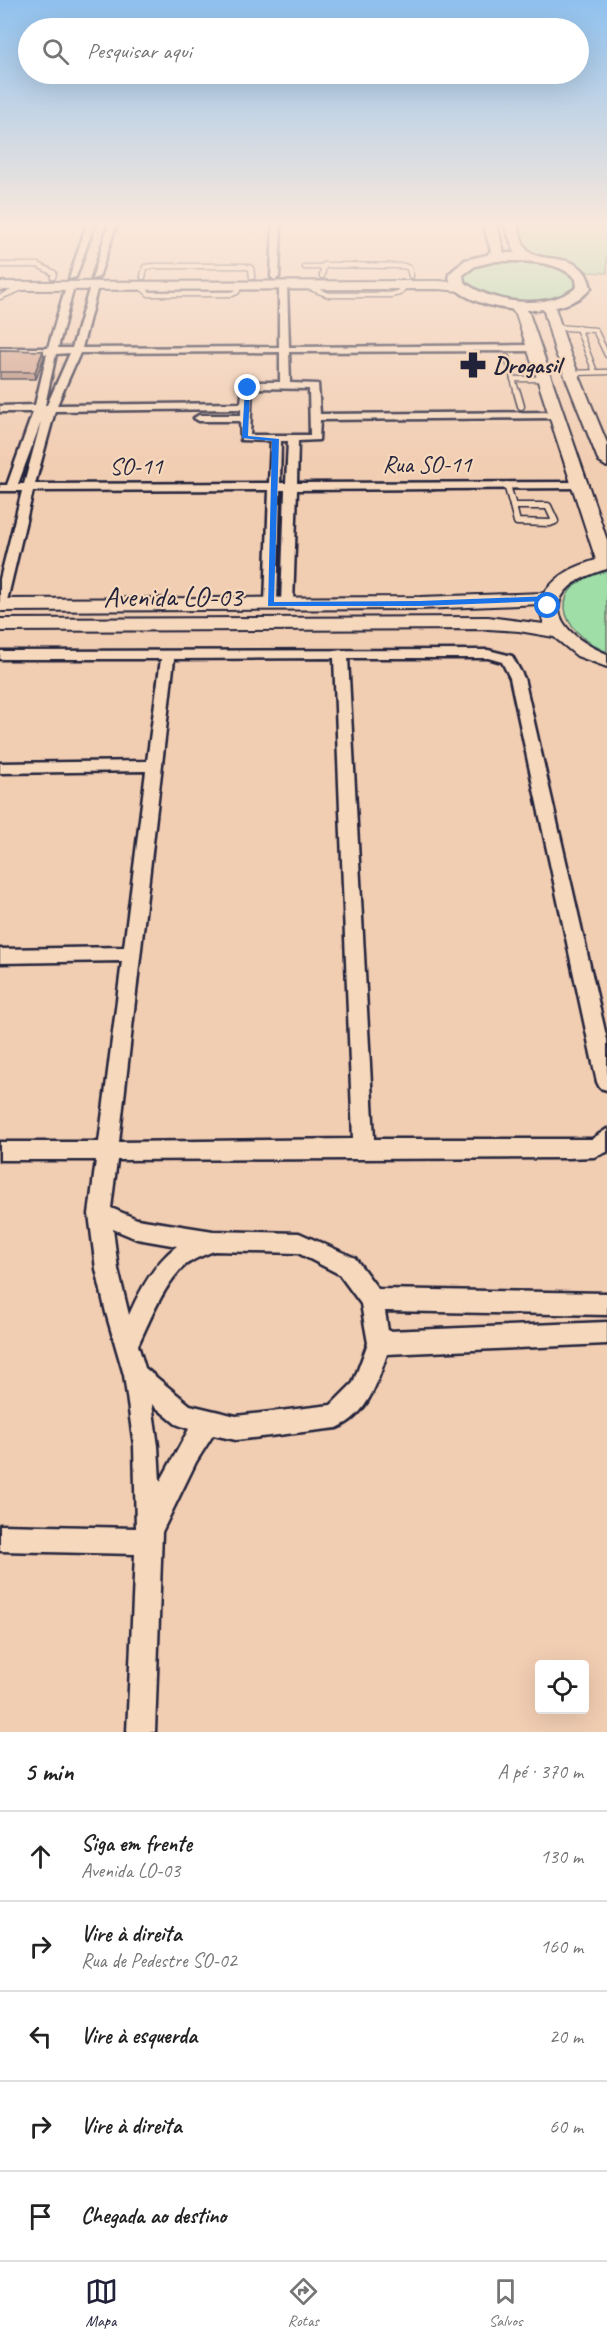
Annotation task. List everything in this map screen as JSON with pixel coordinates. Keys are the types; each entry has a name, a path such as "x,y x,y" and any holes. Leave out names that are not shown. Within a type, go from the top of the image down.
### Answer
{"main road":[{"path":"507,304 548,304"}],"street":[{"path":"0,605 28,489 43,414 52,351 65,304"},
{"path":"3,490 76,351 89,304"},
{"path":"280,304 280,385"},
{"path":"548,304 571,373 607,462"},
{"path":"513,305 522,313 606,563 589,566 568,576 553,589 548,606 553,624 569,642 593,657 607,661"},
{"path":"0,351 534,348"},
{"path":"280,385 314,386 315,438 245,438 248,387 280,385"},
{"path":"0,419 43,414 248,406"},
{"path":"314,412 521,406 556,410"},
{"path":"0,409 43,414 247,418"},
{"path":"314,412 556,410"},
{"path":"276,439 273,486 279,604"},
{"path":"279,604 293,439"},
{"name":"Rua SO-11","path":"273,486 581,485"},
{"name":"SO-11","path":"3,490 273,486"},
{"name":"Avenida LO-03","path":"0,605 420,603 551,598"},
{"name":"Avenida LO-03","path":"0,625 488,622 561,633"},
{"path":"141,1732 149,1535 146,1446 136,1375 107,1269 100,1214 168,654"},
{"path":"0,655 489,654 507,659 517,678 607,1082"},
{"path":"341,655 364,1148"},
{"path":"0,768 154,766"},
{"path":"0,956 130,954"},
{"path":"0,1151 568,1149 594,1148 606,1142 607,1138"},
{"path":"100,1214 137,1229 213,1241 299,1243 347,1266 372,1300 379,1343 362,1391 336,1416 236,1428 184,1416 136,1375"},
{"path":"128,1345 146,1304 173,1262 185,1253 213,1241"},
{"path":"372,1300 607,1304"},
{"path":"379,1343 607,1333"},
{"path":"149,1535 187,1453 208,1421"},
{"path":"0,1539 149,1535"}],"lane":[{"path":"554,327 596,331 607,355"},
{"path":"578,328 595,372"},
{"path":"507,357 521,406"},
{"path":"571,373 607,372"},
{"path":"513,379 544,379"},
{"path":"507,485 517,522 550,523 555,521 548,506 513,506"}],"green space":[{"path":"607,571 607,652 590,643 577,632 569,621 565,608 567,597 574,586 587,577"}],"building":[{"path":"0,350 43,351 35,372 0,372"}],"place":[{"name":"Drogasil","path":"473,365"}],"route":[{"path":"248,388 245,438 276,439 271,604 420,603 551,598 548,606"}]}
